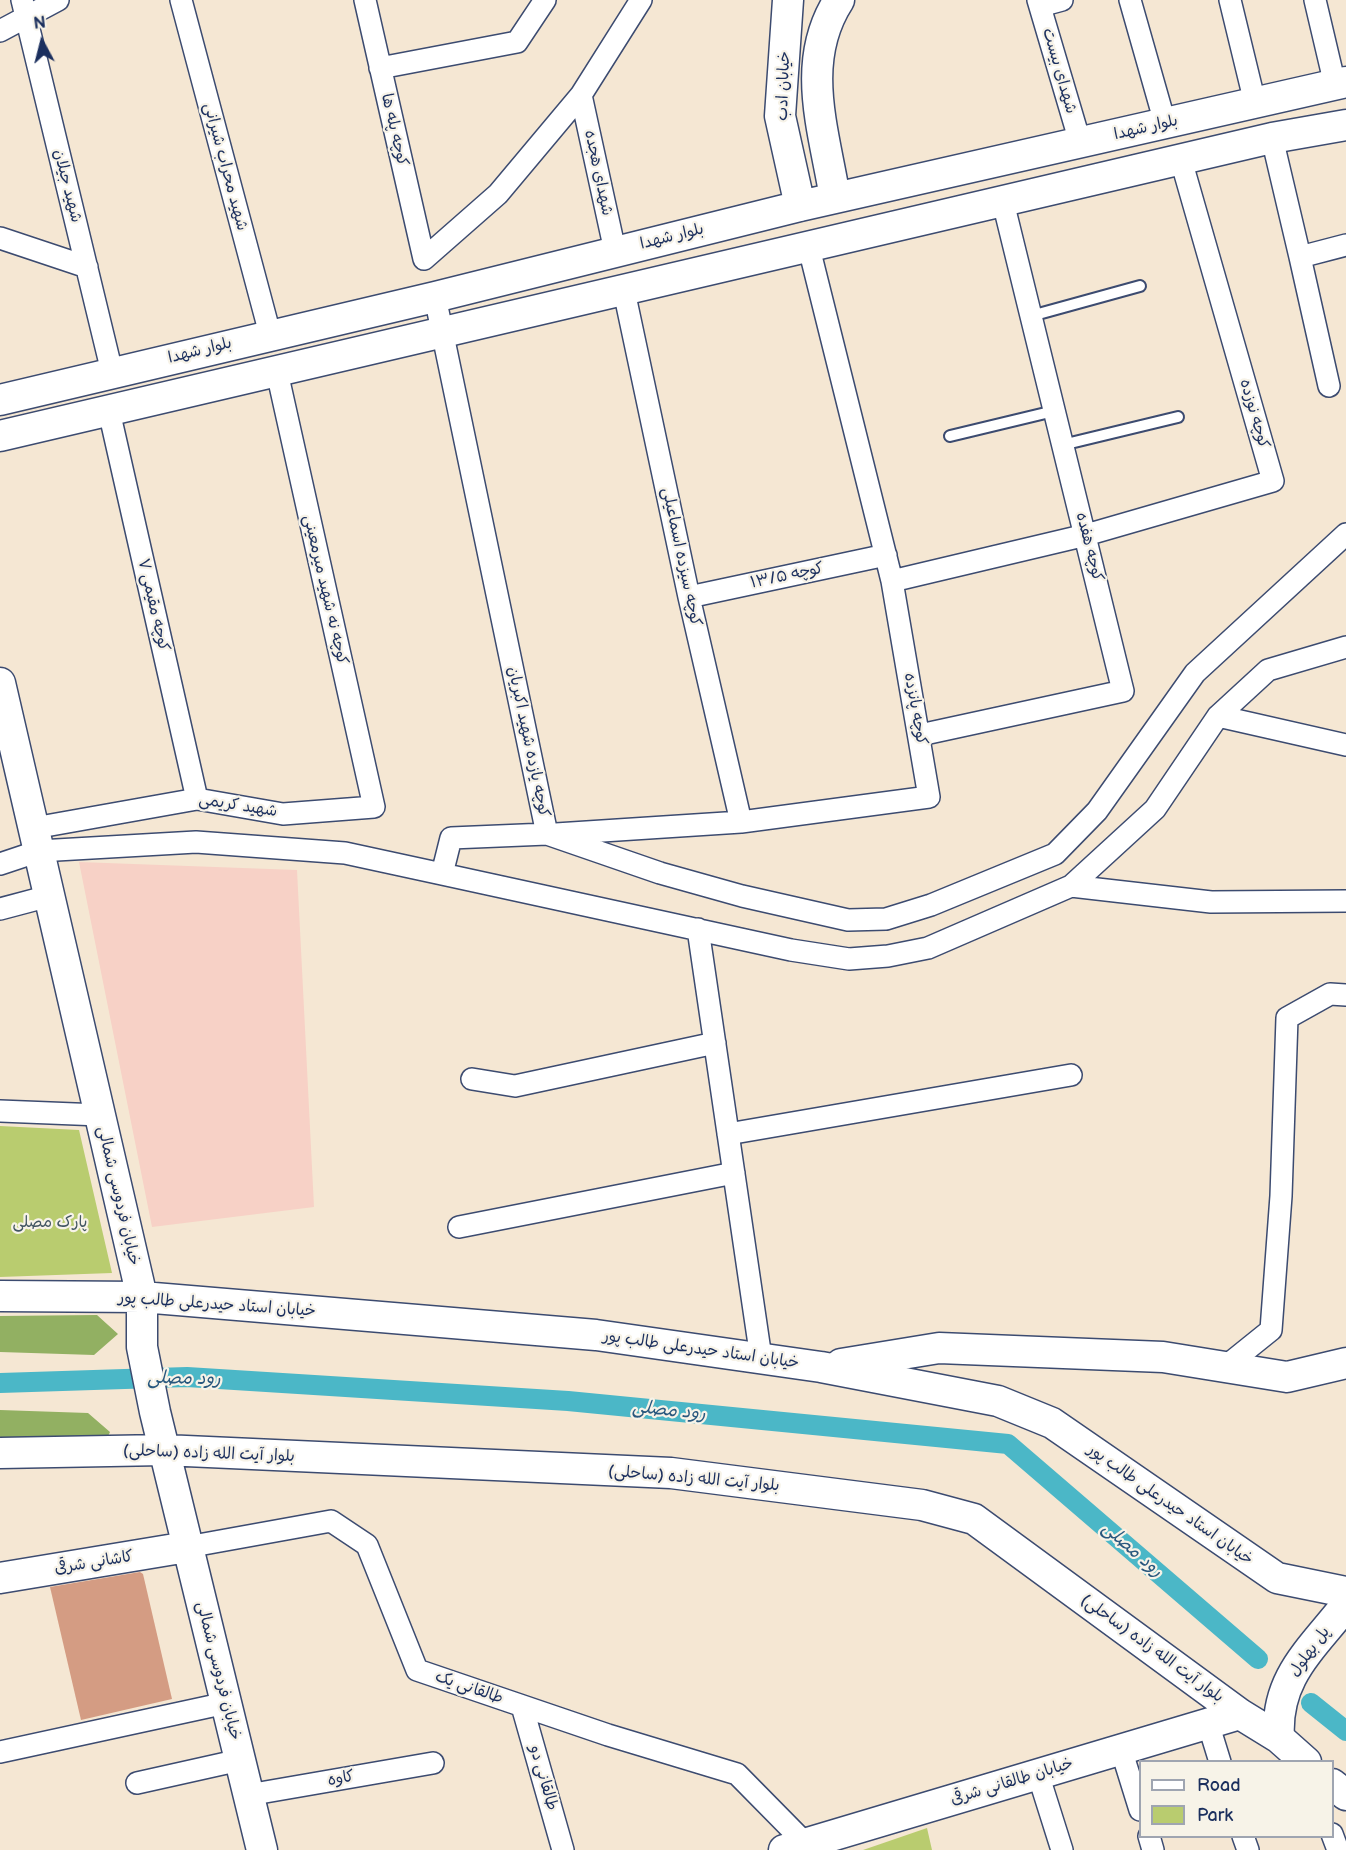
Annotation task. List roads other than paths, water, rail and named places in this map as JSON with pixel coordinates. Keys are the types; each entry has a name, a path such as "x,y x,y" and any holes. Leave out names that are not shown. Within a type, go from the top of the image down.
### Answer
{"main road":[{"name":"خیابان ادب","path":"788,0 780,116 800,206"},
{"name":"خیابان ادب","path":"834,198 815,75 820,40 839,0"},
{"name":"بلوار شهدا","path":"0,400 270,334 435,297 615,250 800,206 1340,83"},
{"path":"0,436 444,334 1272,138 1346,125"},
{"name":"خیابان فردوسی شمالی","path":"0,683 3,713 36,840 142,1297 142,1347 155,1412 262,1850"},
{"name":"خیابان استاد حیدرعلی طالب پور","path":"0,1296 142,1297 596,1335 821,1367 998,1401 1052,1423 1277,1578 1346,1592"},
{"path":"821,1367 939,1348 1163,1357 1287,1377 1346,1363"},
{"name":"بلوار آیت الله زاده (ساحلی)","path":"0,1453 164,1450 671,1473 922,1505 974,1519 1240,1714 1279,1738 1305,1760"},
{"name":"کاشانی شرقی","path":"0,1578 188,1547"},
{"name":"پل بهلول","path":"1279,1738 1278,1715 1282,1694 1298,1666 1346,1605"},
{"name":"خیابان طالقانی شرقی","path":"799,1848 1240,1714"},
{"path":"1334,1786 1346,1795"}],"street":[{"path":"0,31 24,8 58,0"},
{"name":"شهید محراب شیرانی","path":"181,0 270,334"},
{"name":"کوچه پله ها","path":"365,0 424,259 498,194 582,95"},
{"path":"380,68 517,42 545,0"},
{"path":"582,95 641,0"},
{"path":"1039,3 1062,0"},
{"path":"1130,0 1165,123"},
{"path":"1230,0 1255,103"},
{"path":"1315,0 1340,83"},
{"name":"شهدای بیست","path":"1039,3 1080,142"},
{"name":"شهید جیلان","path":"24,8 112,372"},
{"name":"شهدای هجده","path":"582,95 615,250"},
{"path":"1272,138 1329,386"},
{"name":"کوچه نوزده","path":"1086,535 1274,482 1181,160"},
{"name":"کوچه هفده","path":"920,735 1123,691 1003,202"},
{"path":"0,238 87,267"},
{"path":"1300,257 1346,245"},
{"name":"کوچه پانزده","path":"547,834 741,822 929,797 892,580 809,248"},
{"name":"کوچه سیزده اسماعیلی","path":"624,291 689,597 741,822"},
{"name":"کوچه یازده شهید اکبریان","path":"435,297 547,834 451,838 442,874"},
{"name":"کوچه نه شهید میرمعینی","path":"277,372 374,807"},
{"name":"کوچه مقیمی ۷","path":"109,411 197,798"},
{"path":"547,834 681,879 742,896 848,920 886,918 931,905 1055,854 1097,811 1195,673 1346,534"},
{"path":"892,580 1086,535"},
{"name":"کوچه ۱۳/۵","path":"689,597 886,555"},
{"path":"0,864 36,840 196,842 345,853 698,928 790,950 849,959 888,956 928,948 1071,886 1155,809 1218,716 1268,670 1346,647"},
{"path":"1218,716 1346,745"},
{"name":"شهید کریمی","path":"36,840 197,798 283,814 374,807"},
{"path":"1071,886 1210,902 1346,901"},
{"path":"0,909 49,896"},
{"path":"698,928 761,1359"},
{"path":"1225,1367 1271,1330 1281,1196 1287,1018 1330,993 1346,995"},
{"path":"472,1079 515,1086 715,1043"},
{"path":"728,1134 1071,1075"},
{"path":"0,1112 100,1115"},
{"path":"459,1227 734,1173"},
{"name":"طالقانی یک","path":"188,1547 330,1521 367,1545 417,1670 737,1774 799,1848"},
{"path":"0,1752 226,1703"},
{"name":"طالقانی دو","path":"522,1706 563,1850"},
{"path":"1208,1723 1220,1760"},
{"path":"1121,1749 1139,1807"},
{"path":"137,1783 240,1760"},
{"name":"کاوه","path":"248,1795 434,1763"},
{"path":"1038,1774 1062,1850"}],"lane":[{"path":"1031,316 1140,286"},
{"path":"950,436 1054,411"},
{"path":"1062,445 1178,417"}],"waterway":[{"name":"رود مصلی","path":"0,1383 187,1377 568,1401 1008,1444 1258,1659"},
{"name":"رود مصلی","path":"1311,1703 1346,1731"}],"park label":[{"name":"پارک مصلی","path":"50,1223"}]}
